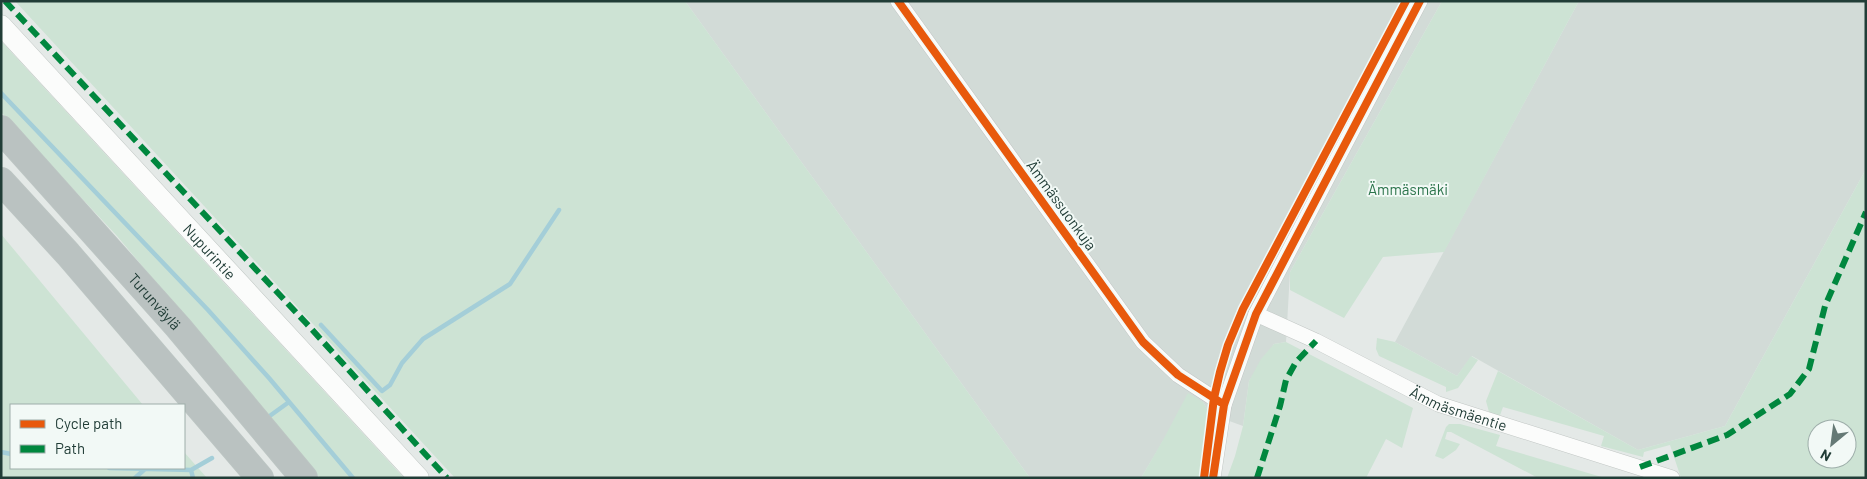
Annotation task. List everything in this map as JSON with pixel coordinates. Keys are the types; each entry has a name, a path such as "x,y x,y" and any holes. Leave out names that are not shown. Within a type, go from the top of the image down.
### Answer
{"highway":[{"name":"Turunväylä","path":"1,129 171,320 304,478"},
{"path":"1,181 75,262 260,478"}],"main road":[{"name":"Nupurintie","path":"1,25 419,478"}],"street":[{"name":"Ämmässuonkuja","path":"898,1 1143,342 1178,375 1224,405"},
{"path":"1213,478 1224,405 1256,314 1420,1"},
{"name":"Ämmäsmäentie","path":"1256,314 1316,341 1438,404 1672,478"}],"shaded area":[{"path":"685,1 1442,1 1290,272 1286,342 1274,344 1249,381 1243,426 1210,414 1203,402 1163,441 1141,478 1030,478"},
{"path":"1579,1 1866,1 1866,169 1725,426 1638,450 1472,356 1457,376 1395,342"}],"green space":[{"path":"15,1 685,1 1030,478 455,478"},
{"name":"Ämmäsmäki","path":"1442,1 1579,1 1444,252 1383,257 1344,318 1290,290 1290,272"},
{"path":"1,41 404,478 320,478 117,236 1,112"},
{"path":"1866,169 1866,478 1681,478 1670,445 1644,452 1643,457 1601,446 1604,436 1503,407 1499,418 1489,412 1486,401 1498,371 1638,450 1725,426"},
{"path":"1,234 142,404 10,404 10,469 185,469 185,453 207,478 1,478"},
{"path":"1377,338 1395,342 1457,376 1471,356 1478,360 1458,388 1446,392 1446,387 1379,356 1376,349"},
{"path":"1286,342 1413,408 1402,448 1386,439 1366,478 1227,478 1243,426 1249,381 1261,359 1274,344"},
{"path":"1188,393 1203,402 1210,414 1202,478 1141,478 1163,440"},
{"path":"1449,424 1460,424 1500,435 1496,446 1605,478 1538,478 1451,432 1447,432 1445,439 1460,444 1456,450 1443,459 1435,456 1446,427"}],"waterway":[{"path":"1,93 208,310 269,378 353,478"},
{"path":"321,325 382,391 390,385 402,363 423,339 510,284 559,210"},
{"path":"271,415 289,402"},
{"path":"1,452 10,454"},
{"path":"191,470 212,458"},
{"path":"135,478 145,469"},
{"path":"150,469 191,470"},
{"path":"191,470 193,478"}],"marked path":[{"path":"5,1 306,323 447,478"},
{"path":"1640,467 1727,435 1790,394 1809,369 1825,306 1866,212"},
{"path":"1257,478 1280,406 1286,380 1296,362 1316,341"}],"cycle path":[{"path":"898,1 1143,342 1178,375 1220,402"},
{"path":"1204,478 1214,398 1228,345 1243,309 1406,1"},
{"path":"1213,478 1224,405 1256,314 1420,1"}]}
